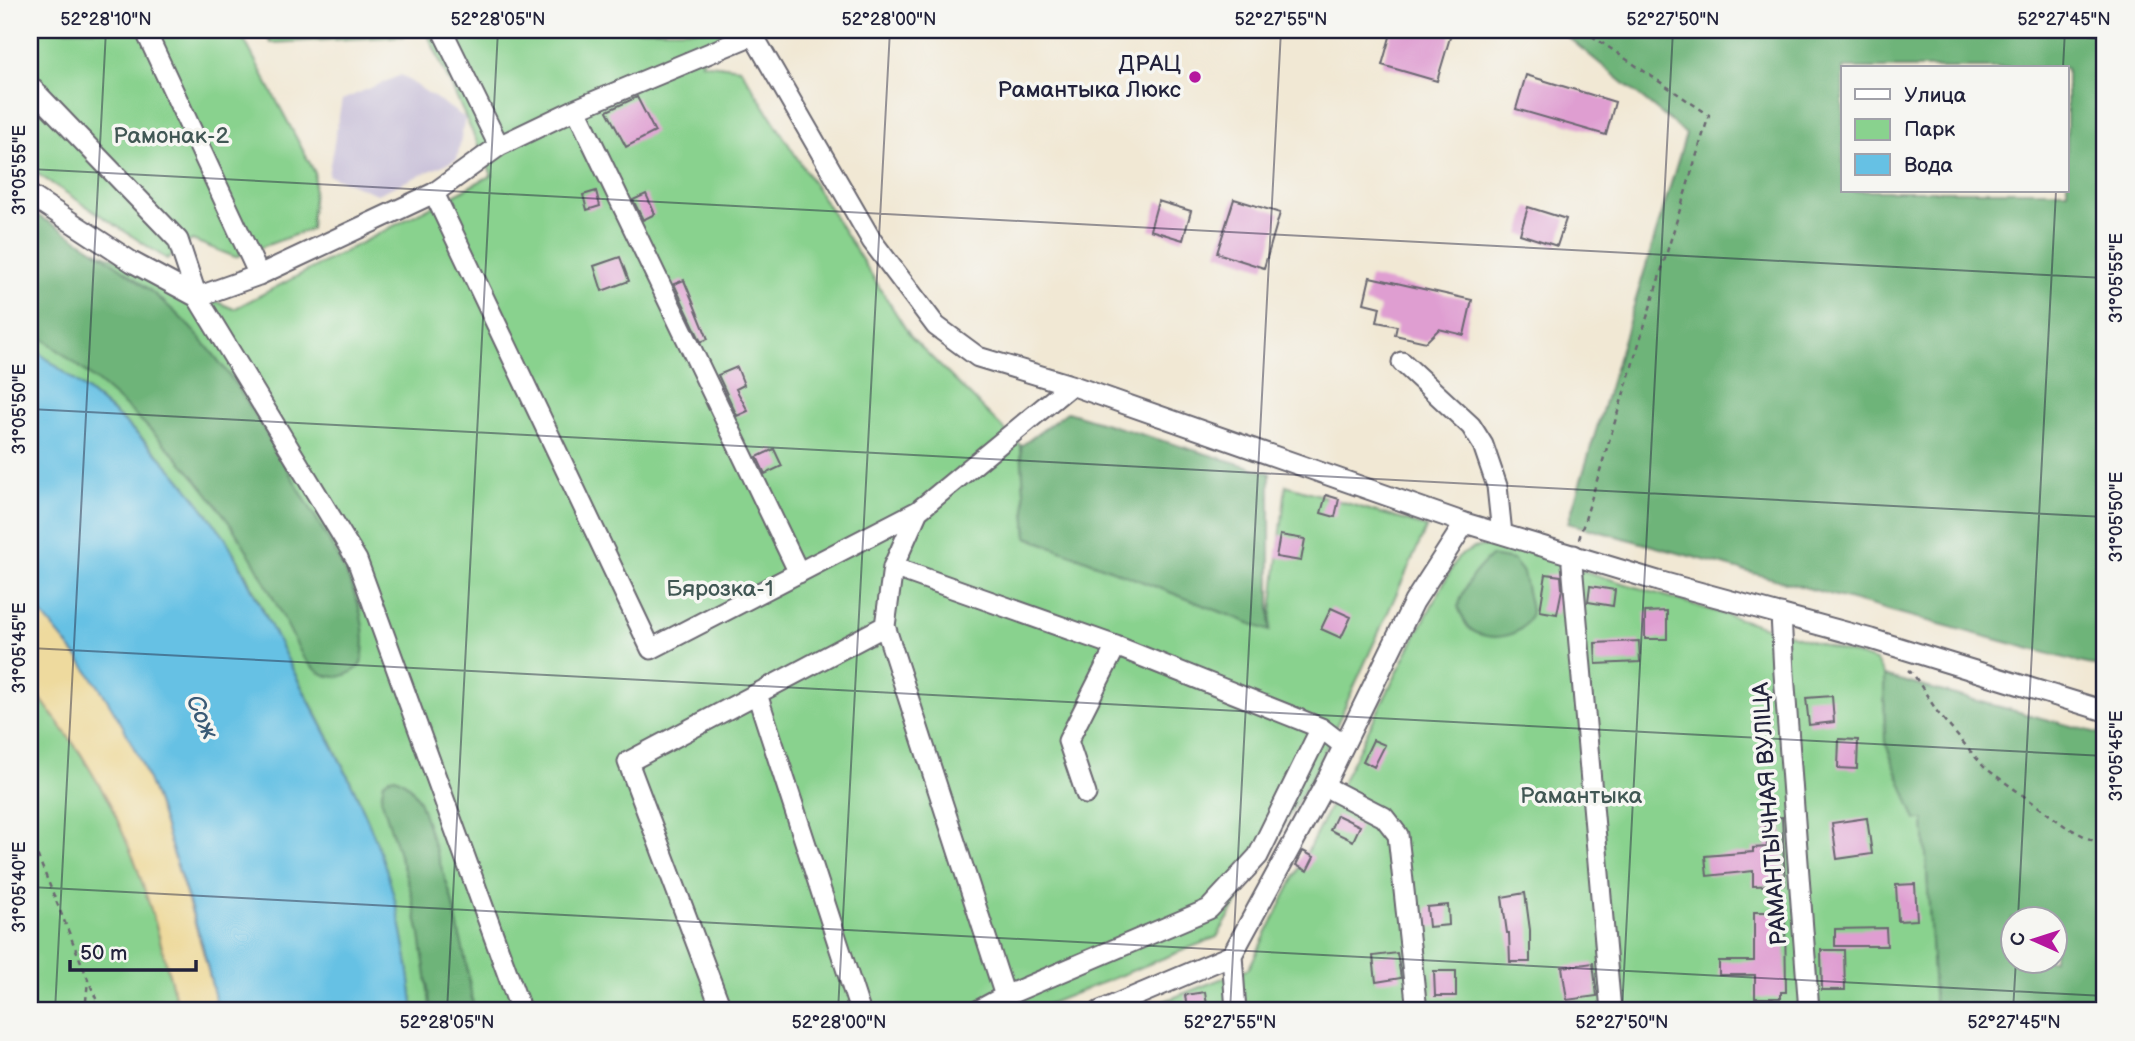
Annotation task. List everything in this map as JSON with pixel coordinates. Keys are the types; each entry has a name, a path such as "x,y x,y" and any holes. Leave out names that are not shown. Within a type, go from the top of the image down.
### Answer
{"street":[{"path":"145,30 260,275"},
{"path":"442,30 499,146"},
{"path":"30,195 132,261 197,297 260,275 434,193 499,146 576,109 752,32 872,241 936,326 978,357 1071,385 1465,523 1658,581 1871,639 2105,710"},
{"path":"30,86 178,240 197,297 357,560 521,1011"},
{"path":"576,109 799,573"},
{"path":"434,193 651,649 918,511 1071,385"},
{"path":"1402,362 1471,426 1483,445 1497,486 1502,534"},
{"path":"918,511 893,568 885,626 1005,996"},
{"path":"1236,1011 1232,955 1324,786 1414,602 1465,523"},
{"path":"1574,555 1572,564 1611,1011"},
{"path":"893,568 1116,646 1321,728 1343,745"},
{"name":"РАМАНТЫЧНАЯ ВУЛІЦА","path":"1781,614 1809,1011"},
{"path":"722,1011 628,762 885,626"},
{"path":"1086,794 1068,741 1116,646"},
{"path":"757,694 860,1011"},
{"path":"977,1011 1005,996 1209,909 1258,856 1321,728"},
{"path":"1324,786 1384,817 1398,835 1417,1011"},
{"path":"1100,1011 1232,955"}],"path":[{"path":"1574,555 1709,116 1583,30"},
{"path":"1905,668 1914,675 1937,713 1984,767 2065,826 2105,847"},
{"path":"30,837 102,1011"},
{"path":"85,1011 88,977"}],"shaded area":[{"path":"401,75 465,118 457,159 377,194 328,175 342,100"}],"green space":[{"name":"Рамонак-2","path":"30,30 239,30 315,173 311,229 235,257 192,240 167,259 30,169"},
{"name":"Бярозка-1","path":"262,30 725,30 701,63 740,68 911,337 1021,446 1027,537 1270,630 1286,485 1427,527 1315,772 1217,937 1031,1011 414,1011 399,917 373,834 338,754 233,551 200,504 157,453 105,405 30,346 30,223 234,309 492,175 428,35 271,43"},
{"path":"1559,30 2105,30 2105,669 1568,523 1686,134"},
{"path":"30,211 91,248 151,291 202,340 232,379 326,534 352,587 360,613 364,642 361,662 355,670 341,676 329,676 318,671 303,657 249,553 196,479 145,424 89,374 30,329"},
{"path":"1067,412 1270,473 1270,631 1027,537 1021,446"},
{"name":"Рамантыка","path":"1496,543 1572,564 1584,571 1876,661 1884,676 1885,742 1924,819 1935,1011 1139,1011 1249,968 1458,557 1474,548"},
{"path":"1491,556 1513,560 1521,570 1531,609 1528,620 1522,627 1505,636 1476,633 1468,627 1458,607 1471,578"},
{"path":"1884,676 2105,735 2105,1011 1935,1011 1924,820 1916,820 1885,742"},
{"path":"30,684 83,757 122,828 150,906 179,1011 30,1011"},
{"path":"395,777 410,787 420,803 451,896 474,1011 431,1011 411,892 381,798 384,782"}],"sand":[{"path":"30,600 93,678 134,745 168,836 218,1011 179,1011 136,864 111,805 81,754 30,684"}],"water":[{"name":"Сож","path":"30,346 122,420 157,453 226,539 345,772 375,837 399,916 414,1011 218,1011 202,943 158,805 142,764 102,691 30,600"}],"building":[{"path":"1392,30 1435,30 1451,34 1437,81 1382,65"},
{"path":"1526,75 1615,102 1606,135 1516,109"},
{"path":"637,97 655,132 626,147 607,111"},
{"path":"596,191 600,206 587,210 583,195"},
{"path":"646,194 655,214 643,220 633,200"},
{"path":"1234,199 1280,213 1264,268 1217,253"},
{"path":"1158,201 1191,211 1183,240 1150,230"},
{"path":"1528,207 1566,219 1557,246 1520,234"},
{"path":"620,257 629,281 602,291 594,266"},
{"path":"1370,277 1472,300 1464,335 1439,329 1426,342 1395,335 1397,326 1377,322 1380,307 1364,303"},
{"path":"684,280 708,339 701,342 674,284"},
{"path":"737,367 744,385 736,389 748,411 737,416 718,375"},
{"path":"774,449 782,466 765,474 757,457"},
{"path":"1326,495 1339,499 1335,517 1321,513"},
{"path":"1280,535 1305,539 1301,561 1276,557"},
{"path":"1546,574 1561,576 1562,589 1557,614 1540,611"},
{"path":"1590,586 1615,590 1613,606 1588,602"},
{"path":"1331,608 1351,617 1341,638 1321,629"},
{"path":"1667,611 1667,639 1645,639 1645,612"},
{"path":"1639,641 1640,662 1596,664 1595,643"},
{"path":"1832,696 1834,722 1809,725 1806,698"},
{"path":"1839,739 1858,740 1857,769 1838,768"},
{"path":"1373,740 1385,745 1374,767 1363,761"},
{"path":"1337,815 1360,826 1353,841 1330,830"},
{"path":"1782,817 1785,885 1753,886 1753,871 1707,876 1705,856 1753,852 1753,848 1767,847 1765,818"},
{"path":"1867,818 1872,854 1837,859 1832,823"},
{"path":"1303,851 1314,857 1307,871 1296,865"},
{"path":"1915,884 1917,920 1898,921 1896,885"},
{"path":"1525,893 1530,930 1530,962 1510,962 1509,933 1502,897"},
{"path":"1448,905 1449,925 1429,927 1427,907"},
{"path":"1754,912 1785,912 1786,992 1781,992 1781,998 1755,998 1755,975 1719,975 1719,961 1754,961"},
{"path":"1886,928 1887,946 1835,946 1835,929"},
{"path":"1821,950 1844,950 1845,990 1822,990"},
{"path":"1397,953 1401,978 1376,982 1373,956"},
{"path":"1593,963 1597,996 1567,1000 1562,967"},
{"path":"1434,971 1456,971 1456,996 1435,996"},
{"path":"1205,992 1207,1005 1187,1008 1185,995"}],"place":[{"name":"ДРАЦ Рамантыка Люкс","path":"1195,77"}]}
